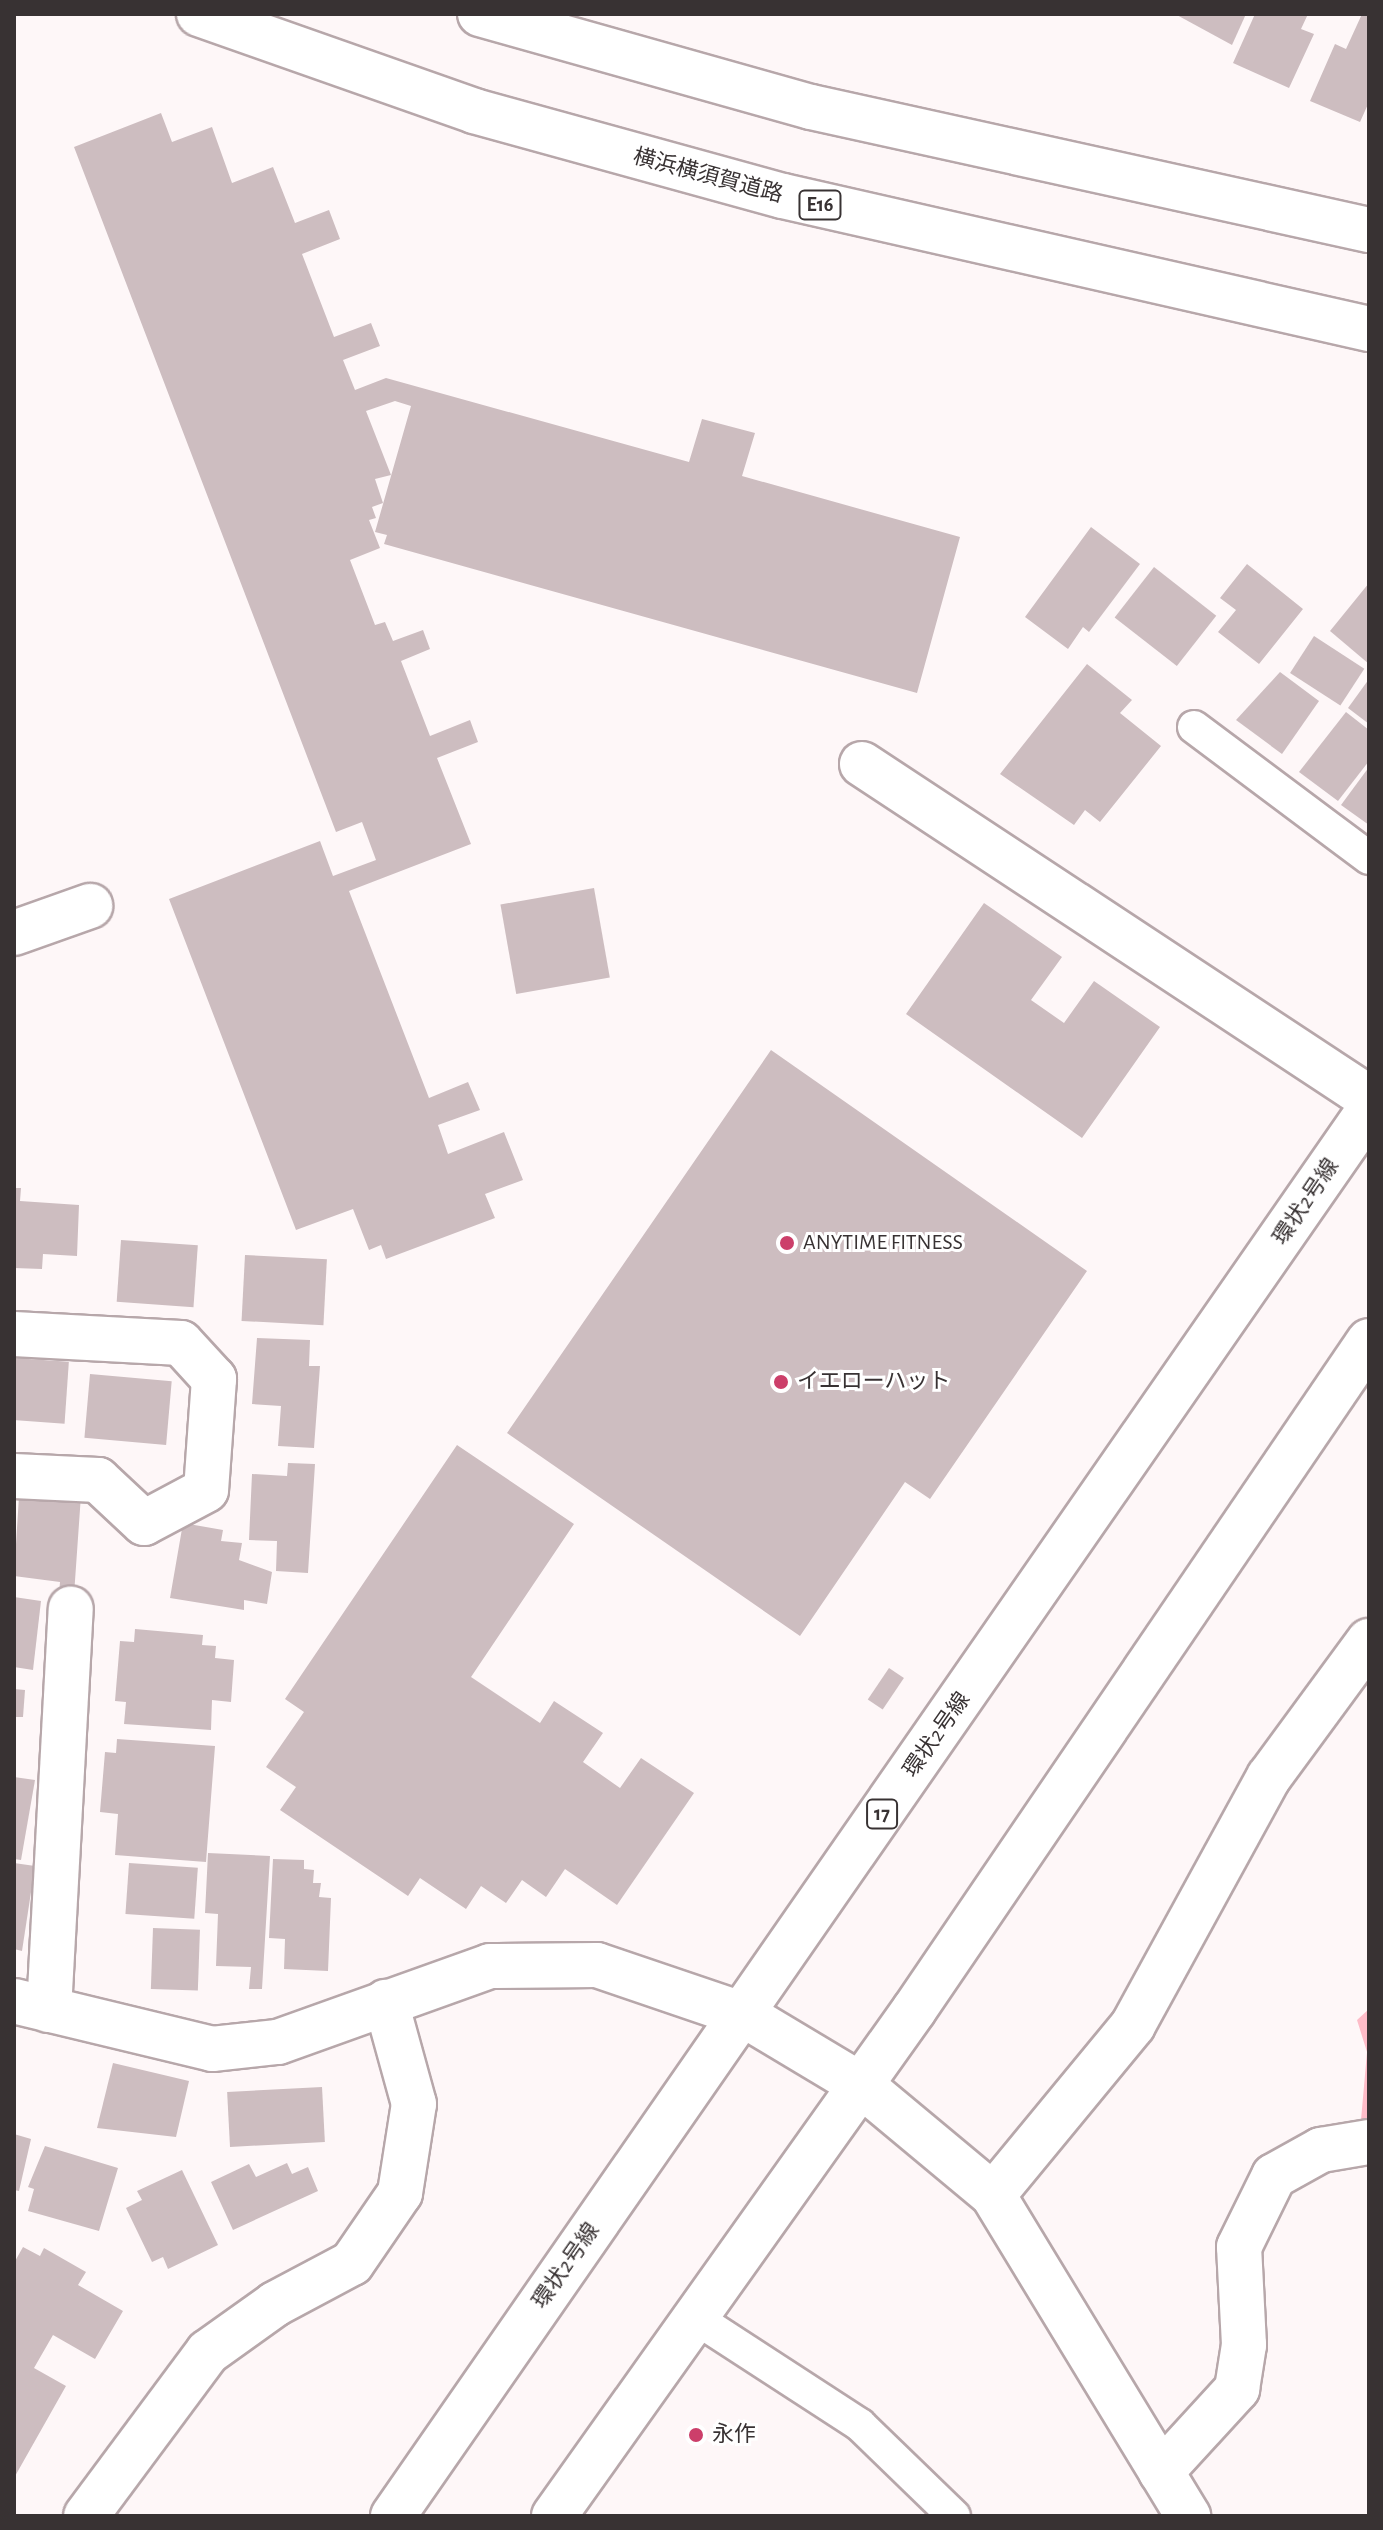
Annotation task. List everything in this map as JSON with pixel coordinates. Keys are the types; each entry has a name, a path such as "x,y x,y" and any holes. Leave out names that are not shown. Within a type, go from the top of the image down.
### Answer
{"main road":[{"name":"横浜横須賀道路","path":"199,14 279,45 474,111 783,196 1369,329"},
{"path":"480,14 811,107 1369,230"},
{"path":"862,764 1369,1098"},
{"path":"14,933 90,906"},
{"name":"環状2号線","path":"393,2516 744,2015 1369,1110"},
{"path":"14,1334 181,1343 214,1379 206,1490 144,1523 98,1480 14,1476"},
{"path":"554,2516 861,2085 1369,1341"},
{"path":"71,1609 32,2005 212,2049 278,2042 490,1966 597,1965 744,2015 861,2085 993,2195 1188,2516"},
{"path":"993,2195 1133,2025 1269,1777 1369,1641"},
{"path":"86,2516 208,2352 352,2263 400,2193 414,2104 386,2002"},
{"path":"1161,2472 1237,2389 1244,2345 1239,2247 1274,2176 1321,2150 1369,2142"}],"lane":[{"path":"1194,727 1369,858"},
{"path":"697,2319 860,2425 954,2516"}],"shaded area":[{"path":"1369,2009 1369,2122 1361,2120 1367,2052 1357,2020"}],"building":[{"path":"1175,14 1246,14 1232,45"},
{"path":"1255,14 1308,14 1301,29 1314,34 1289,88 1233,63"},
{"path":"1362,14 1369,14 1369,102 1360,122 1310,101 1335,44 1346,49"},
{"path":"161,113 172,142 212,127 232,183 273,167 295,223 329,210 340,239 302,254 334,337 371,323 380,346 343,360 355,390 386,378 689,462 702,419 755,433 742,476 960,537 917,693 384,544 387,535 375,532 411,406 395,401 366,411 391,475 375,479 383,503 372,507 376,518 369,520 380,548 350,560 375,625 385,622 393,641 423,630 430,649 401,661 430,736 470,720 478,742 437,758 471,844 349,891 429,1098 468,1082 480,1110 438,1125 448,1154 504,1132 523,1180 485,1194 495,1218 386,1259 381,1245 369,1250 353,1209 296,1230 169,899 320,841 333,876 376,860 362,822 336,832 74,147"},
{"path":"1091,527 1140,564 1089,632 1083,627 1068,649 1025,617"},
{"path":"1247,564 1303,609 1259,664 1218,632 1236,610 1220,598"},
{"path":"1154,567 1216,616 1177,666 1115,617"},
{"path":"1369,583 1369,664 1330,631"},
{"path":"1314,636 1364,669 1340,706 1290,673"},
{"path":"1087,664 1132,700 1120,713 1161,746 1100,822 1085,810 1074,825 1000,774"},
{"path":"1280,672 1319,701 1282,754 1236,720"},
{"path":"1369,679 1369,724 1348,708"},
{"path":"1346,712 1369,730 1369,761 1338,801 1299,772"},
{"path":"1369,767 1369,825 1341,805"},
{"path":"594,888 610,978 516,994 500,904"},
{"path":"984,903 1062,957 1031,1000 1064,1023 1094,981 1160,1027 1082,1138 906,1014"},
{"path":"771,1050 1087,1271 930,1499 905,1482 800,1636 507,1433"},
{"path":"14,1188 21,1188 20,1201 79,1205 77,1256 43,1254 42,1269 14,1268"},
{"path":"121,1240 198,1245 193,1307 117,1302"},
{"path":"245,1255 327,1259 323,1325 242,1321"},
{"path":"257,1338 310,1340 309,1366 320,1366 314,1448 278,1446 281,1406 252,1404"},
{"path":"14,1358 69,1362 65,1424 14,1420"},
{"path":"90,1374 172,1381 166,1445 84,1438"},
{"path":"457,1445 574,1524 471,1677 540,1723 554,1701 603,1733 583,1762 620,1788 641,1758 694,1793 617,1905 565,1869 546,1897 522,1880 506,1903 481,1886 466,1909 420,1878 408,1896 280,1810 296,1787 266,1767 304,1712 285,1699"},
{"path":"288,1463 315,1464 308,1573 276,1571 277,1541 249,1540 252,1474 287,1476"},
{"path":"81,1495 74,1595 59,1594 60,1582 14,1576 19,1496"},
{"path":"183,1523 223,1530 221,1541 242,1543 239,1560 272,1572 267,1604 244,1600 244,1610 170,1598"},
{"path":"14,1597 41,1601 33,1670 14,1667"},
{"path":"135,1629 203,1635 202,1645 216,1646 215,1658 234,1660 231,1702 212,1700 211,1730 124,1724 126,1702 115,1701 120,1641 134,1642"},
{"path":"889,1668 904,1678 883,1710 868,1700"},
{"path":"14,1689 25,1690 23,1717 14,1717"},
{"path":"117,1739 215,1746 206,1862 115,1855 118,1814 100,1812 105,1752 116,1753"},
{"path":"14,1777 35,1780 21,1860 14,1859"},
{"path":"208,1853 270,1856 262,1989 249,1989 251,1967 216,1966 218,1914 205,1913"},
{"path":"273,1859 304,1860 304,1869 314,1870 313,1883 321,1883 319,1897 331,1898 328,1971 284,1969 285,1939 269,1938"},
{"path":"14,1863 35,1866 22,1951 14,1949"},
{"path":"129,1863 198,1868 194,1919 125,1914"},
{"path":"153,1928 200,1930 198,1991 151,1989"},
{"path":"113,2063 189,2081 176,2137 97,2128"},
{"path":"322,2087 325,2142 230,2147 227,2092"},
{"path":"14,2134 31,2139 19,2191 14,2190"},
{"path":"45,2146 118,2168 99,2231 28,2211 34,2189 28,2187"},
{"path":"287,2163 292,2174 308,2167 318,2191 233,2230 211,2182 249,2164 256,2177"},
{"path":"182,2170 218,2245 168,2269 163,2257 152,2262 126,2208 142,2200 137,2191"},
{"path":"23,2247 40,2256 44,2248 86,2272 78,2285 123,2311 95,2359 53,2335 34,2368 66,2386 14,2478 14,2263"}],"place":[{"name":"ANYTIME FITNESS","path":"787,1243"},
{"name":"イエローハット","path":"781,1382"},
{"name":"永作","path":"696,2435"}]}
